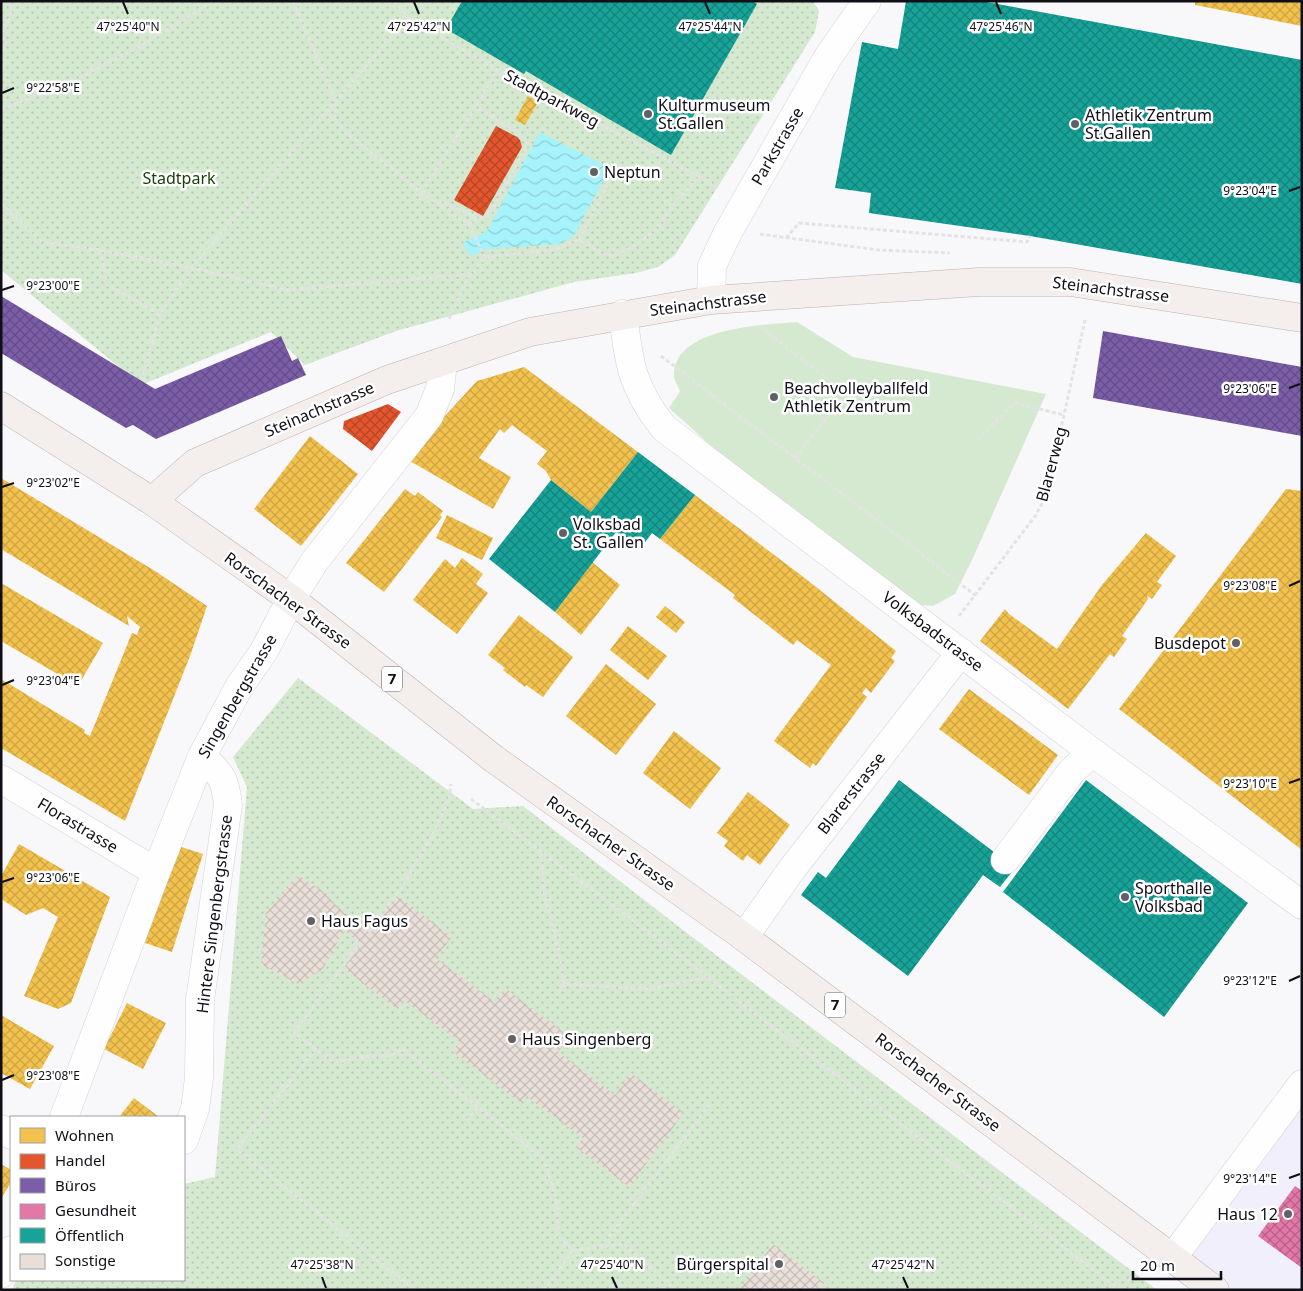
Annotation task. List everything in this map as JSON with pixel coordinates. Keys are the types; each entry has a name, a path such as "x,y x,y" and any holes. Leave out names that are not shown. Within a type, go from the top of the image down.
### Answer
{"main road":[{"name":"Steinachstrasse","path":"152,502 195,463 387,380 530,332 623,314 711,300 979,282 1070,282 1302,318"},
{"name":"Rorschacher Strasse","path":"1,406 152,502 291,599 494,760 744,937 1215,1290"}],"street":[{"name":"Parkstrasse","path":"711,300 712,266 728,232 828,57 864,2"},
{"name":"Volksbadstrasse","path":"623,314 630,364 639,391 649,409 664,428 1092,752 1302,904"},
{"name":"Singenbergstrasse","path":"64,1116 156,872 202,756 239,687 264,651 291,599 314,562 429,416 440,389 443,362"},
{"name":"Blarerstrasse","path":"744,937 952,645"},
{"path":"1005,860 1071,772 1092,752"},
{"name":"Hintere Singenbergstrasse","path":"185,1137 195,1109 200,1078 200,1000 228,804 226,785 221,775 202,756"},
{"name":"Florastrasse","path":"1,779 156,872"},
{"path":"1173,1257 1302,1084"},
{"path":"1,1274 10,1252"}],"path":[{"path":"1,33 11,16 10,1"},
{"path":"1,109 61,87 142,45 213,1"},
{"path":"293,1 336,102 334,120 347,134 422,193 469,226 485,257"},
{"name":"Stadtparkweg","path":"394,1 408,18 498,70 716,187"},
{"path":"145,381 143,375 160,315 191,268 408,18"},
{"path":"1,37 6,42 6,47 1,53"},
{"path":"422,193 498,70"},
{"path":"436,202 446,203 477,218 488,217 528,144 522,135 476,107"},
{"path":"449,320 470,274 485,257 552,250 579,240 612,174"},
{"path":"579,240 612,257 640,243 658,227 677,199 700,177"},
{"path":"1,203 42,242 100,250 288,290 470,274"},
{"path":"469,226 477,218"},
{"path":"786,238 799,223 1027,242 1030,236"},
{"path":"754,234 878,250 954,253"},
{"path":"100,250 107,284 160,315"},
{"path":"758,320 758,326 846,393 795,458"},
{"name":"Blarerweg","path":"952,645 975,595 1036,514 1046,496 1085,320"},
{"path":"661,356 975,595"},
{"path":"977,440 1015,404 1064,414"},
{"path":"368,932 408,878 415,863 427,846 448,800 451,784"},
{"path":"471,799 1120,1290"},
{"path":"541,851 545,898 558,947 564,984 558,993"},
{"path":"360,943 294,1032 334,1062 360,1057 390,1056 402,1049 543,1159 557,1205 558,1227 556,1235 573,1250 624,1244 675,1290"},
{"path":"564,984 650,989 707,977"},
{"path":"316,1049 237,1149 415,1290"},
{"path":"601,1247 710,1104"},
{"path":"467,1121 478,1107"},
{"path":"544,1290 573,1250"}],"shaded area":[{"path":"1302,1091 1302,1290 1216,1290 1173,1257"}],"green space":[{"name":"Stadtpark","path":"1,1 813,1 819,11 815,32 675,255 658,267 636,273 574,282 396,331 305,365 271,332 141,385 1,270"},
{"path":"797,322 853,357 1046,394 955,594 933,606 912,604 765,494 669,408 680,391 674,375 679,358 690,346 706,337 724,331 744,327"},
{"path":"298,678 473,809 523,806 1157,1290 12,1290 16,1281 185,1281 185,1184 215,1177 247,787 233,757"}],"water":[{"path":"540,132 610,168 573,237 559,244 487,249 471,256 462,243 487,231"}],"building: Wohnen":[{"path":"1195,1 1302,1 1302,26 1195,5"},
{"path":"528,96 538,102 525,125 515,120"},
{"path":"524,367 638,452 591,512 551,480 546,471 537,464 547,451 512,425 504,433 500,429 479,458 511,477 493,509 410,461 432,430 477,381"},
{"path":"310,436 358,474 301,546 254,509"},
{"path":"1,478 155,571 207,606 190,656 125,821 1,748 1,679 85,730 84,733 90,736 132,633 137,635 140,627 127,616 129,626 1,549"},
{"path":"405,489 415,496 418,492 443,511 440,515 442,517 384,592 346,563"},
{"name":"Busdepot","path":"1286,489 1302,491 1302,850 1119,709"},
{"path":"695,495 806,579 896,651 891,658 895,661 871,693 866,688 862,693 867,697 816,766 813,763 810,768 774,741 831,665 797,640 793,645 733,598 735,595 660,539"},
{"path":"447,515 493,538 482,560 436,538"},
{"path":"1146,533 1176,556 1157,582 1162,585 1152,599 1147,596 1148,599 1122,636 1127,639 1114,657 1110,654 1068,709 980,641 1005,609 1009,614 1057,649 1102,585"},
{"path":"462,558 483,574 476,584 488,593 457,634 413,600 445,559 455,568"},
{"path":"592,562 620,585 581,635 555,612"},
{"path":"1,583 103,643 78,686 1,641"},
{"path":"665,606 685,622 676,633 656,617"},
{"path":"519,615 573,657 543,697 526,685 525,687 503,670 505,668 488,655"},
{"path":"628,626 667,656 648,680 610,650"},
{"path":"606,664 656,704 616,755 566,716"},
{"path":"969,689 1058,755 1029,795 939,729"},
{"path":"674,731 721,768 690,809 643,773"},
{"path":"748,792 790,825 760,865 747,855 743,861 724,846 728,841 717,833"},
{"path":"927,816 967,846 904,930 864,899"},
{"path":"169,843 203,854 172,952 136,940"},
{"path":"19,844 110,897 71,1003 58,1009 24,996 58,917 43,908 26,915 1,899 1,876"},
{"path":"127,1003 166,1023 143,1069 104,1049"},
{"path":"1,1015 54,1046 30,1089 1,1073"},
{"path":"134,1098 158,1116 120,1116"},
{"path":"1,1164 10,1169 10,1184 1,1199"}],"building: Handel":[{"path":"496,126 517,137 522,147 483,216 454,200"},
{"path":"388,404 401,412 372,451 343,429 344,421"}],"building: Büros":[{"path":"1,296 155,389 281,336 292,361 298,358 306,375 156,439 133,425 126,428 1,353"},
{"path":"1103,331 1302,367 1302,436 1093,398"}],"building: Gesundheit":[{"name":"Haus 12","path":"1295,1186 1302,1191 1302,1268 1258,1236"}],"building: Öffentlich":[{"name":"Kulturmuseum St.Gallen","path":"462,1 753,1 757,4 671,155 526,71 524,74 446,29"},
{"name":"Athletik Zentrum St.Gallen","path":"906,1 981,1 1302,60 1302,284 1030,236 869,213 871,193 835,188 862,42 898,49"},
{"name":"Volksbad St. Gallen","path":"638,452 695,495 660,539 652,533 640,549 616,532 555,612 489,559 551,480 591,512"},
{"path":"899,780 1015,868 1000,887 983,875 908,976 801,895 818,872 826,878"},
{"name":"Sporthalle Volksbad","path":"1086,780 1248,903 1164,1017 1003,892"}],"building: Sonstige":[{"name":"Haus Singenberg","path":"298,875 326,893 333,903 370,933 398,896 452,937 436,958 495,1002 505,988 570,1037 558,1052 615,1095 631,1073 684,1113 629,1187 576,1147 583,1138 526,1096 521,1103 452,1051 460,1042 404,1000 397,1009 343,968 361,944 344,930 323,969 298,984 261,964 266,913"},
{"name":"Bürgerspital","path":"773,1244 824,1283 819,1290 739,1290"}],"place":[{"name":"Kulturmuseum St.Gallen","path":"648,114"},
{"name":"Athletik Zentrum St.Gallen","path":"1075,124"},
{"name":"Neptun","path":"594,172"},
{"name":"Beachvolleyballfeld Athletik Zentrum","path":"774,397"},
{"name":"Volksbad St. Gallen","path":"563,533"},
{"name":"Busdepot","path":"1236,643"},
{"name":"Sporthalle Volksbad","path":"1125,897"},
{"name":"Haus Fagus","path":"311,921"},
{"name":"Haus Singenberg","path":"512,1039"},
{"name":"Haus 12","path":"1288,1214"},
{"name":"Bürgerspital","path":"779,1264"}]}
